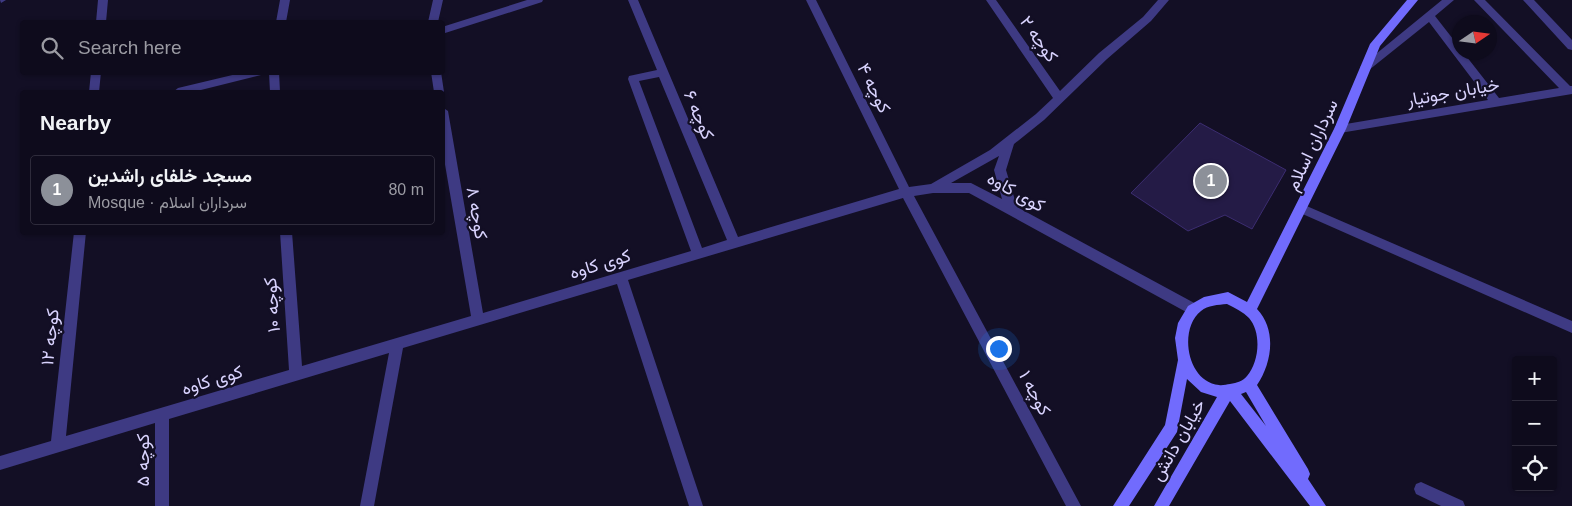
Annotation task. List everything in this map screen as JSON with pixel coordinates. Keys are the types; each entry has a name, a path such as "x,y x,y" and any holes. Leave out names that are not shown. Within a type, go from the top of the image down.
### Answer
{"street":[{"path":"101,20 103,0"},
{"path":"281,20 284,0"},
{"path":"433,20 438,0"},
{"path":"445,29 538,0"},
{"name":"کوچه ۶","path":"633,0 734,244"},
{"name":"کوچه ۴","path":"811,0 906,192"},
{"name":"کوچه ۲","path":"990,0 1059,99"},
{"name":"سرداران اسلام","path":"1250,310 1302,209 1340,129 1375,44 1413,0"},
{"path":"1365,67 1449,0"},
{"path":"1479,0 1570,90"},
{"path":"1528,0 1572,46"},
{"path":"933,188 994,154 1059,99 1103,56 1147,19 1162,1"},
{"path":"1429,15 1496,103"},
{"path":"663,72 633,79 698,254"},
{"path":"94,90 96,75"},
{"path":"187,90 251,75"},
{"path":"274,75 276,90"},
{"path":"436,75 439,90"},
{"name":"خیابان جوتیار","path":"1340,129 1570,90"},
{"name":"کوچه ۸","path":"445,128 478,320"},
{"path":"1009,141 1000,170 1012,212"},
{"name":"کوی کاوه","path":"0,463 906,192 933,188 972,188 1012,212 1193,309"},
{"name":"کوچه ۱","path":"906,192 1074,506"},
{"path":"1302,209 1572,327"},
{"name":"کوچه ۱۲","path":"58,445 80,235"},
{"name":"کوچه ۱۰","path":"286,235 296,374"},
{"path":"621,277 696,506"},
{"path":"1228,298 1250,310 1259,324 1265,341 1263,359 1257,373 1249,384 1230,392 1216,391 1202,385 1183,364 1180,344 1184,327 1193,309 1213,300 1228,298"},
{"path":"367,506 397,344"},
{"name":"خیابان دانش","path":"1120,506 1172,427 1183,364"},
{"path":"1249,384 1321,506"},
{"path":"1230,392 1321,506"},
{"name":"خیابان دانش","path":"1161,506 1230,392"},
{"name":"کوچه ۵","path":"162,414 162,506"},
{"path":"1421,489 1458,506"}],"building":[{"path":"1200,123 1286,170 1252,229 1225,215 1188,231 1131,193"}],"place":[{"name":"مسجد خلفای راشدین","path":"1211,181"}]}
